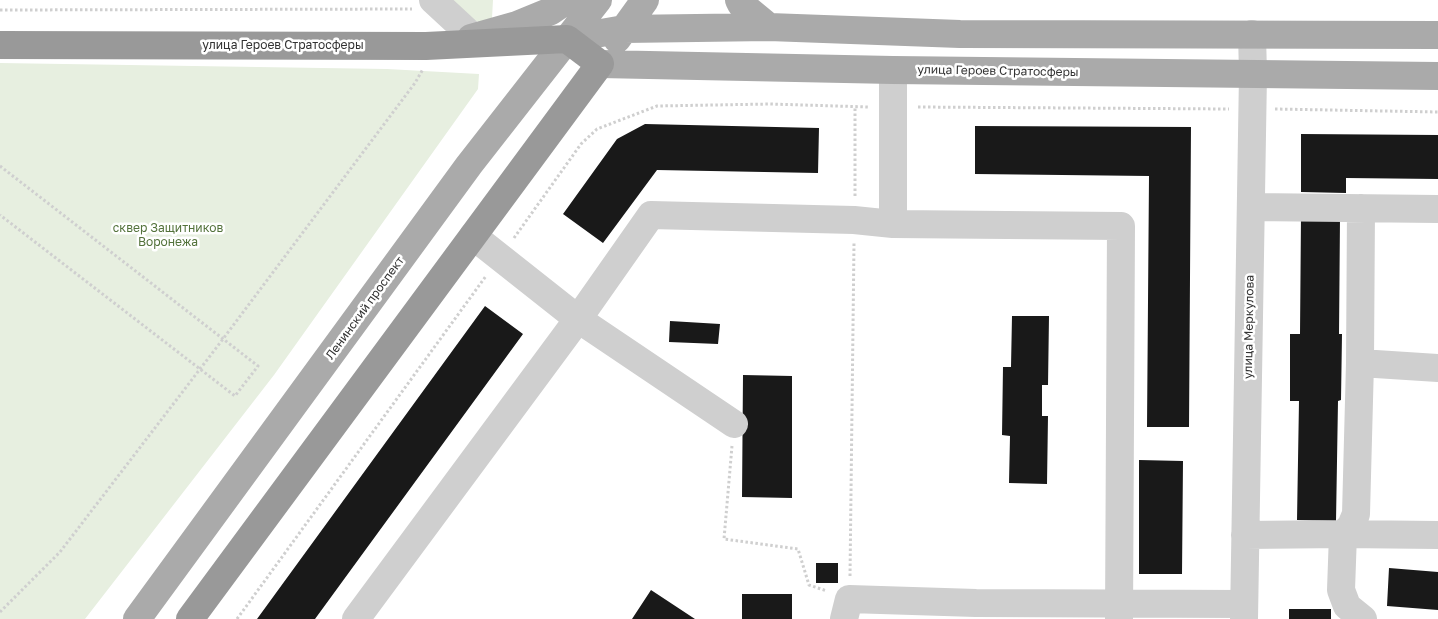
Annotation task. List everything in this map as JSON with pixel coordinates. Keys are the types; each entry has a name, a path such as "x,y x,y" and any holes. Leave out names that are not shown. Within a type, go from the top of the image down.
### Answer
{"highway":[{"name":"улица Героев Стратосферы","path":"0,45 443,45 567,39"},
{"path":"190,619 600,64 567,39"}],"main road":[{"path":"443,45 517,26 551,11 567,0"},
{"name":"Ленинский проспект","path":"137,619 463,173 598,0"},
{"path":"600,64 646,0"},
{"path":"738,0 769,27"},
{"name":"улица Героев Стратосферы","path":"567,39 624,29 769,27 960,34 1438,35"},
{"name":"улица Героев Стратосферы","path":"600,64 893,70 1438,76"}],"street":[{"path":"435,2 473,37"},
{"name":"улица Меркулова","path":"1244,612 1253,74 1252,34"},
{"path":"893,70 893,224"},
{"path":"1251,207 1438,209"},
{"path":"1361,208 1360,363 1341,590 1347,606 1362,619"},
{"path":"356,619 578,319 651,216 854,220 893,224 1121,226 1119,611"},
{"path":"473,236 578,319 734,424"},
{"path":"1360,363 1438,368"},
{"path":"1245,535 1438,536"},
{"path":"847,609 1244,612"}],"path":[{"path":"0,10 427,9 435,2"},
{"path":"0,612 60,552 415,83 423,67"},
{"path":"847,609 856,107"},
{"path":"1277,109 1438,112"},
{"path":"0,166 258,366 235,396 0,215"},
{"path":"734,424 724,539 798,549 809,585 847,609"}],"green space":[{"path":"452,0 493,0 492,18 479,22 455,14"},
{"name":"сквер Защитников Воронежа","path":"0,63 387,69 479,74 478,89 274,375 85,619 0,619"}],"building":[{"path":"645,124 819,128 818,173 657,170 603,243 563,214 617,139"},
{"path":"975,126 1191,127 1189,427 1147,427 1149,176 975,174"},
{"path":"1301,134 1438,135 1438,179 1346,178 1346,193 1301,192"},
{"path":"1301,216 1340,217 1339,334 1342,334 1341,400 1338,401 1336,521 1297,520 1299,401 1290,401 1290,334 1300,334"},
{"path":"485,306 523,334 315,619 257,619"},
{"path":"1012,316 1049,316 1048,385 1042,385 1042,416 1048,416 1047,484 1009,483 1010,436 1002,435 1003,367 1011,367"},
{"path":"670,321 720,324 718,344 669,342"},
{"path":"743,375 792,376 792,498 742,497"},
{"path":"1139,460 1183,461 1182,574 1139,574"},
{"path":"816,563 838,563 838,583 816,583"},
{"path":"1389,568 1438,572 1438,610 1387,606"},
{"path":"651,590 695,619 632,619"},
{"path":"742,594 792,594 792,619 742,619"},
{"path":"1289,609 1331,609 1331,619 1289,619"}]}
